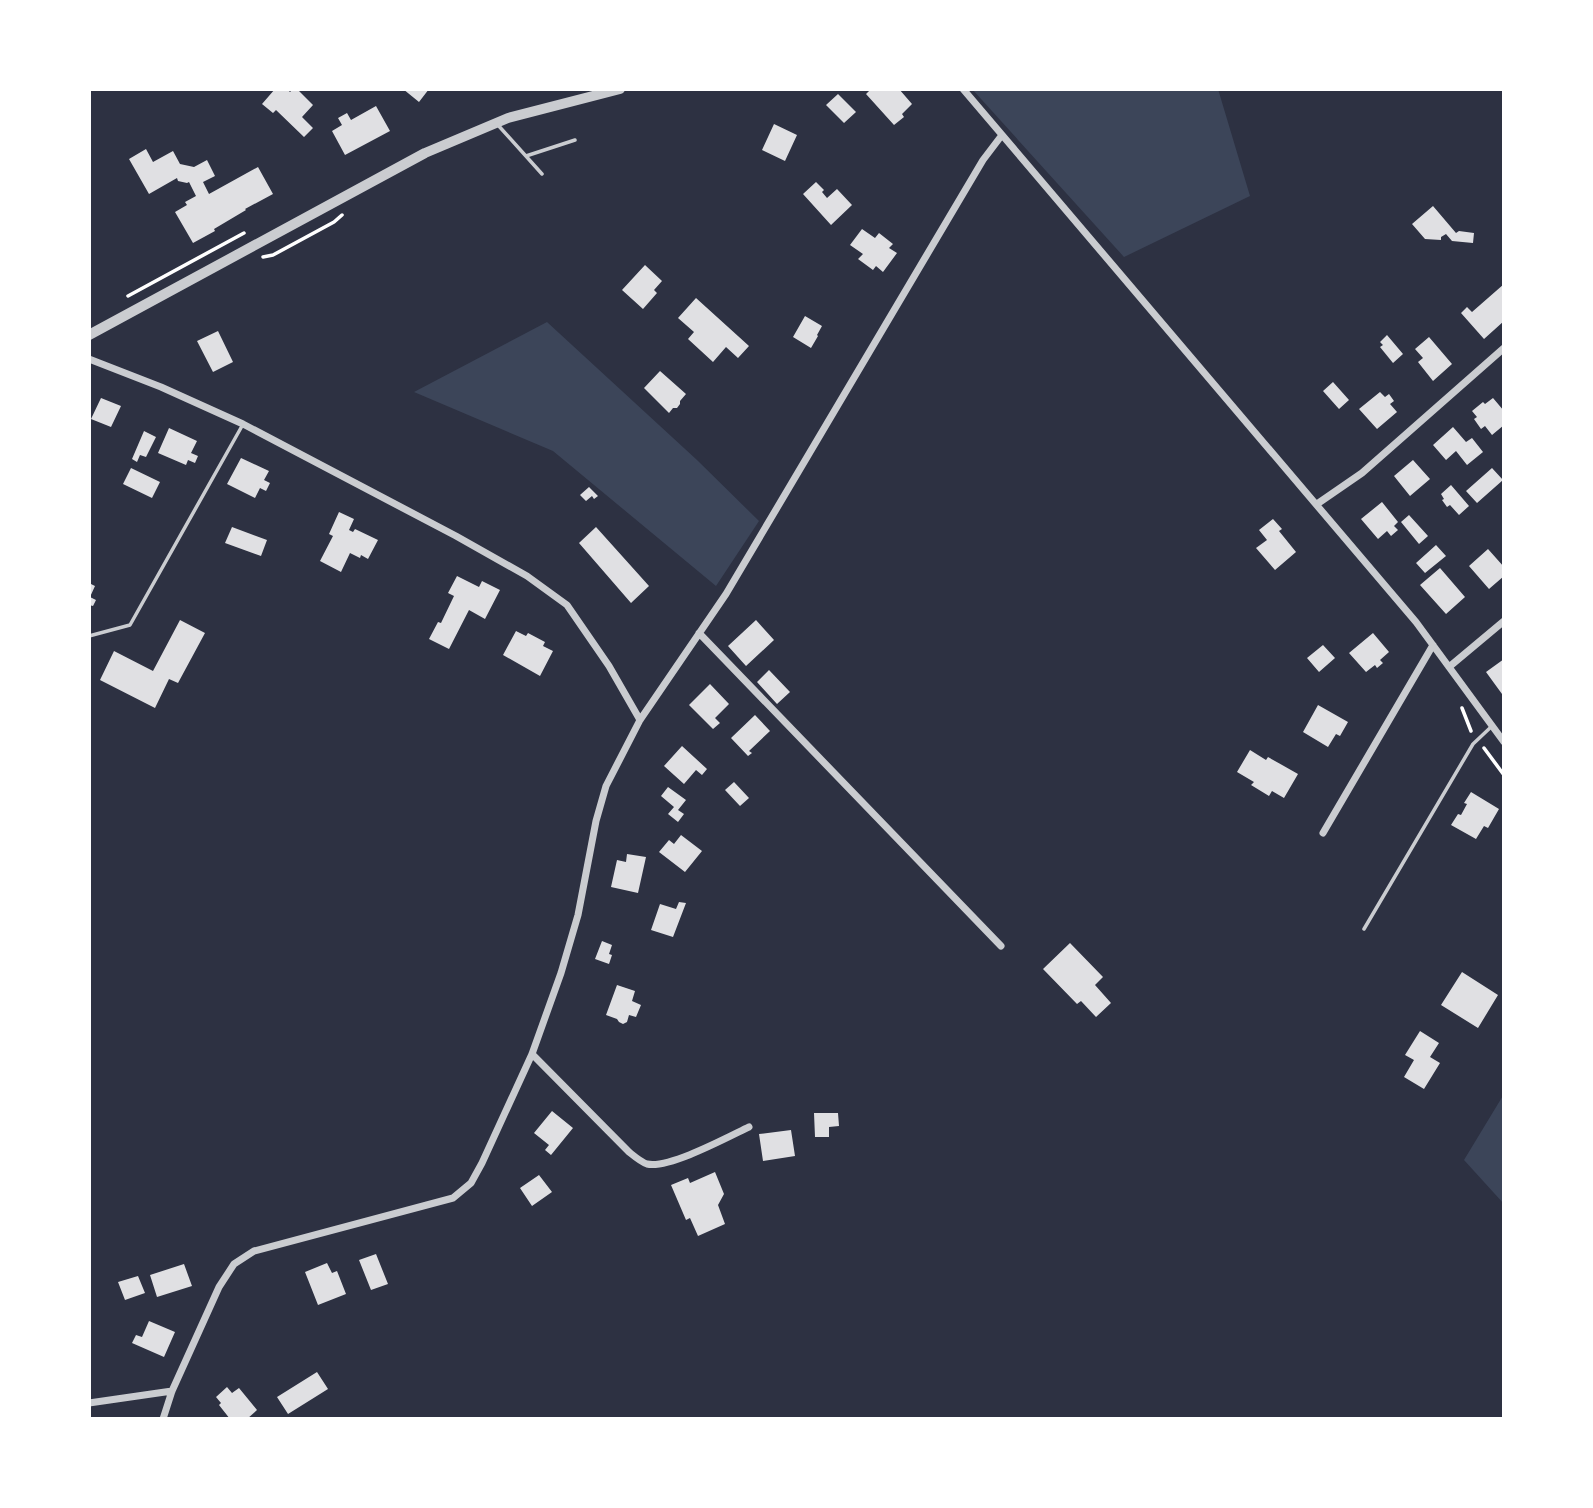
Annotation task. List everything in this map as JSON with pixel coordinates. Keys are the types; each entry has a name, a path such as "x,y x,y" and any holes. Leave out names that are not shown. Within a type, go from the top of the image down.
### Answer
{"street":[{"path":"89,335 425,153 508,118 620,89"},
{"path":"963,89 1416,622 1504,742"},
{"path":"163,1419 172,1391 219,1287 234,1264 254,1251 453,1198 471,1183 532,1054 561,973 578,915 596,821 606,786 640,720 726,594 983,160 1002,135"},
{"path":"1317,504 1362,472 1504,348"},
{"path":"89,359 161,387 243,424 527,576 567,605 640,720"},
{"path":"1449,667 1504,621"},
{"path":"699,633 1001,946"},
{"path":"1323,833 1433,645"},
{"path":"532,1054 629,1152 646,1164 659,1164 693,1153 749,1127"},
{"path":"89,1403 172,1391"}],"lane":[{"path":"496,123 542,174"},
{"path":"526,156 575,140"},
{"path":"89,636 130,625 243,424"},
{"path":"1364,929 1473,744 1492,727"}],"shaded area":[{"path":"972,89 1218,89 1250,196 1124,257"},
{"path":"547,322 759,521 716,586 553,451 414,392"},
{"path":"1504,1094 1504,1204 1464,1160"}],"building":[{"path":"275,89 287,89 290,92 297,89 313,105 302,117 313,128 304,137 276,110 273,113 262,104"},
{"path":"403,89 429,89 419,102"},
{"path":"871,89 899,89 912,104 902,114 904,117 894,125 866,94"},
{"path":"838,94 856,112 844,123 826,105"},
{"path":"376,106 390,131 345,155 332,131 342,125 338,118 347,113 351,120"},
{"path":"774,124 797,135 785,161 762,150"},
{"path":"146,149 153,162 173,151 180,164 194,167 207,160 215,176 203,182 209,194 258,167 273,194 193,243 175,212 196,196 189,182 178,181 177,178 149,194 129,159"},
{"path":"816,182 827,198 837,189 852,205 831,225 803,194"},
{"path":"1433,206 1456,233 1474,233 1473,243 1452,241 1446,234 1441,240 1425,239 1412,224"},
{"path":"862,229 875,238 879,233 893,244 889,248 897,253 883,272 876,266 873,270 858,259 863,254 850,245"},
{"path":"645,265 662,281 654,290 657,293 643,309 622,290"},
{"path":"1504,284 1504,321 1484,339 1461,313 1467,307 1472,312"},
{"path":"696,298 749,346 738,358 726,347 713,362 688,339 694,332 678,318"},
{"path":"805,316 822,326 811,348 793,337"},
{"path":"218,331 233,362 213,372 197,341"},
{"path":"1387,335 1403,354 1393,363 1380,347 1383,345 1380,342"},
{"path":"1429,337 1452,364 1433,381 1418,362 1423,358 1415,349"},
{"path":"660,371 686,394 677,408 673,408 669,413 644,388"},
{"path":"1333,382 1349,400 1339,409 1323,391"},
{"path":"1380,392 1385,397 1389,394 1394,401 1390,404 1397,412 1377,429 1359,409"},
{"path":"101,398 121,406 111,427 91,419"},
{"path":"1493,398 1504,411 1504,425 1492,435 1485,426 1481,429 1472,411"},
{"path":"1453,427 1466,442 1472,438 1483,452 1467,465 1456,451 1446,460 1433,445"},
{"path":"169,428 197,441 191,453 198,456 195,463 188,460 186,465 158,453"},
{"path":"144,431 156,437 146,457 140,455 137,462 132,459"},
{"path":"241,458 269,471 264,480 270,483 266,491 260,488 255,498 227,484"},
{"path":"1413,460 1430,479 1410,496 1394,476"},
{"path":"131,468 160,482 152,498 123,484"},
{"path":"1492,468 1503,480 1477,503 1466,491"},
{"path":"1451,485 1469,506 1459,515 1442,500 1444,499 1441,494"},
{"path":"589,487 598,496 594,499 592,496 586,501 580,495"},
{"path":"1382,502 1398,522 1394,526 1398,530 1391,536 1387,531 1378,539 1361,519"},
{"path":"339,512 354,519 349,530 353,532 355,529 378,540 368,559 350,553 341,572 320,561 333,536 329,534"},
{"path":"1409,515 1428,536 1419,544 1401,522"},
{"path":"1273,519 1296,552 1275,570 1256,548 1267,540 1259,530"},
{"path":"232,527 267,540 261,556 225,543"},
{"path":"596,527 649,586 631,603 579,543"},
{"path":"1436,545 1446,556 1425,573 1416,563"},
{"path":"1488,549 1504,567 1504,576 1489,589 1469,566"},
{"path":"1440,568 1465,597 1446,614 1420,585"},
{"path":"457,576 479,587 482,581 500,590 485,619 469,610 449,649 429,639 438,622 441,623 454,596 448,593"},
{"path":"89,583 95,586 90,597 96,600 93,606 89,605"},
{"path":"180,620 205,633 178,683 169,679 155,708 100,680 114,651 153,671"},
{"path":"756,620 774,640 746,666 728,646"},
{"path":"516,631 526,636 528,633 545,642 543,646 553,651 540,676 503,655"},
{"path":"1373,633 1389,652 1380,660 1383,663 1366,672 1349,653"},
{"path":"1323,645 1335,658 1319,672 1307,658"},
{"path":"1504,659 1504,692 1502,694 1486,672"},
{"path":"769,670 790,692 777,704 757,682"},
{"path":"710,684 729,704 715,718 720,723 713,729 689,705"},
{"path":"1318,705 1348,722 1340,736 1336,734 1328,747 1303,732"},
{"path":"755,715 770,731 749,751 752,753 748,756 731,738"},
{"path":"682,746 707,769 702,775 696,770 684,784 664,766"},
{"path":"1250,750 1298,774 1284,798 1272,791 1269,796 1251,785 1254,782 1237,772"},
{"path":"734,782 749,798 740,806 725,790"},
{"path":"668,787 686,800 678,810 684,814 678,822 668,814 674,807 661,796"},
{"path":"1471,792 1499,809 1488,828 1484,826 1476,839 1451,825 1458,814 1461,815"},
{"path":"681,835 702,851 685,872 659,852 669,840 674,844"},
{"path":"627,854 646,857 638,893 611,887 617,860 626,862"},
{"path":"679,902 686,903 673,937 651,930 660,904 676,909"},
{"path":"602,941 612,945 609,964 595,959"},
{"path":"1070,943 1103,977 1095,985 1111,1003 1096,1017 1081,1001 1077,1004 1043,969"},
{"path":"1462,972 1498,995 1478,1028 1441,1005"},
{"path":"617,985 635,991 632,1001 641,1005 636,1017 629,1015 627,1022 623,1024 606,1015"},
{"path":"1420,1031 1439,1043 1430,1057 1440,1063 1424,1089 1404,1077 1414,1060 1405,1055"},
{"path":"552,1111 573,1128 551,1155 545,1150 549,1145 534,1133"},
{"path":"814,1113 838,1113 839,1126 829,1127 829,1137 815,1137"},
{"path":"791,1130 795,1156 763,1161 759,1134"},
{"path":"715,1172 724,1194 718,1205 725,1224 698,1236 690,1218 686,1220 671,1185 688,1178 690,1183"},
{"path":"539,1175 552,1192 532,1206 520,1188"},
{"path":"376,1254 388,1284 371,1290 359,1260"},
{"path":"327,1263 332,1273 337,1271 346,1294 318,1305 305,1272"},
{"path":"184,1264 192,1286 157,1297 150,1275"},
{"path":"138,1276 145,1293 125,1300 118,1282"},
{"path":"149,1321 175,1332 164,1357 132,1343 136,1335 142,1337"},
{"path":"317,1372 328,1389 288,1414 277,1397"},
{"path":"227,1387 232,1393 239,1388 257,1410 247,1419 230,1419 216,1397"}]}
